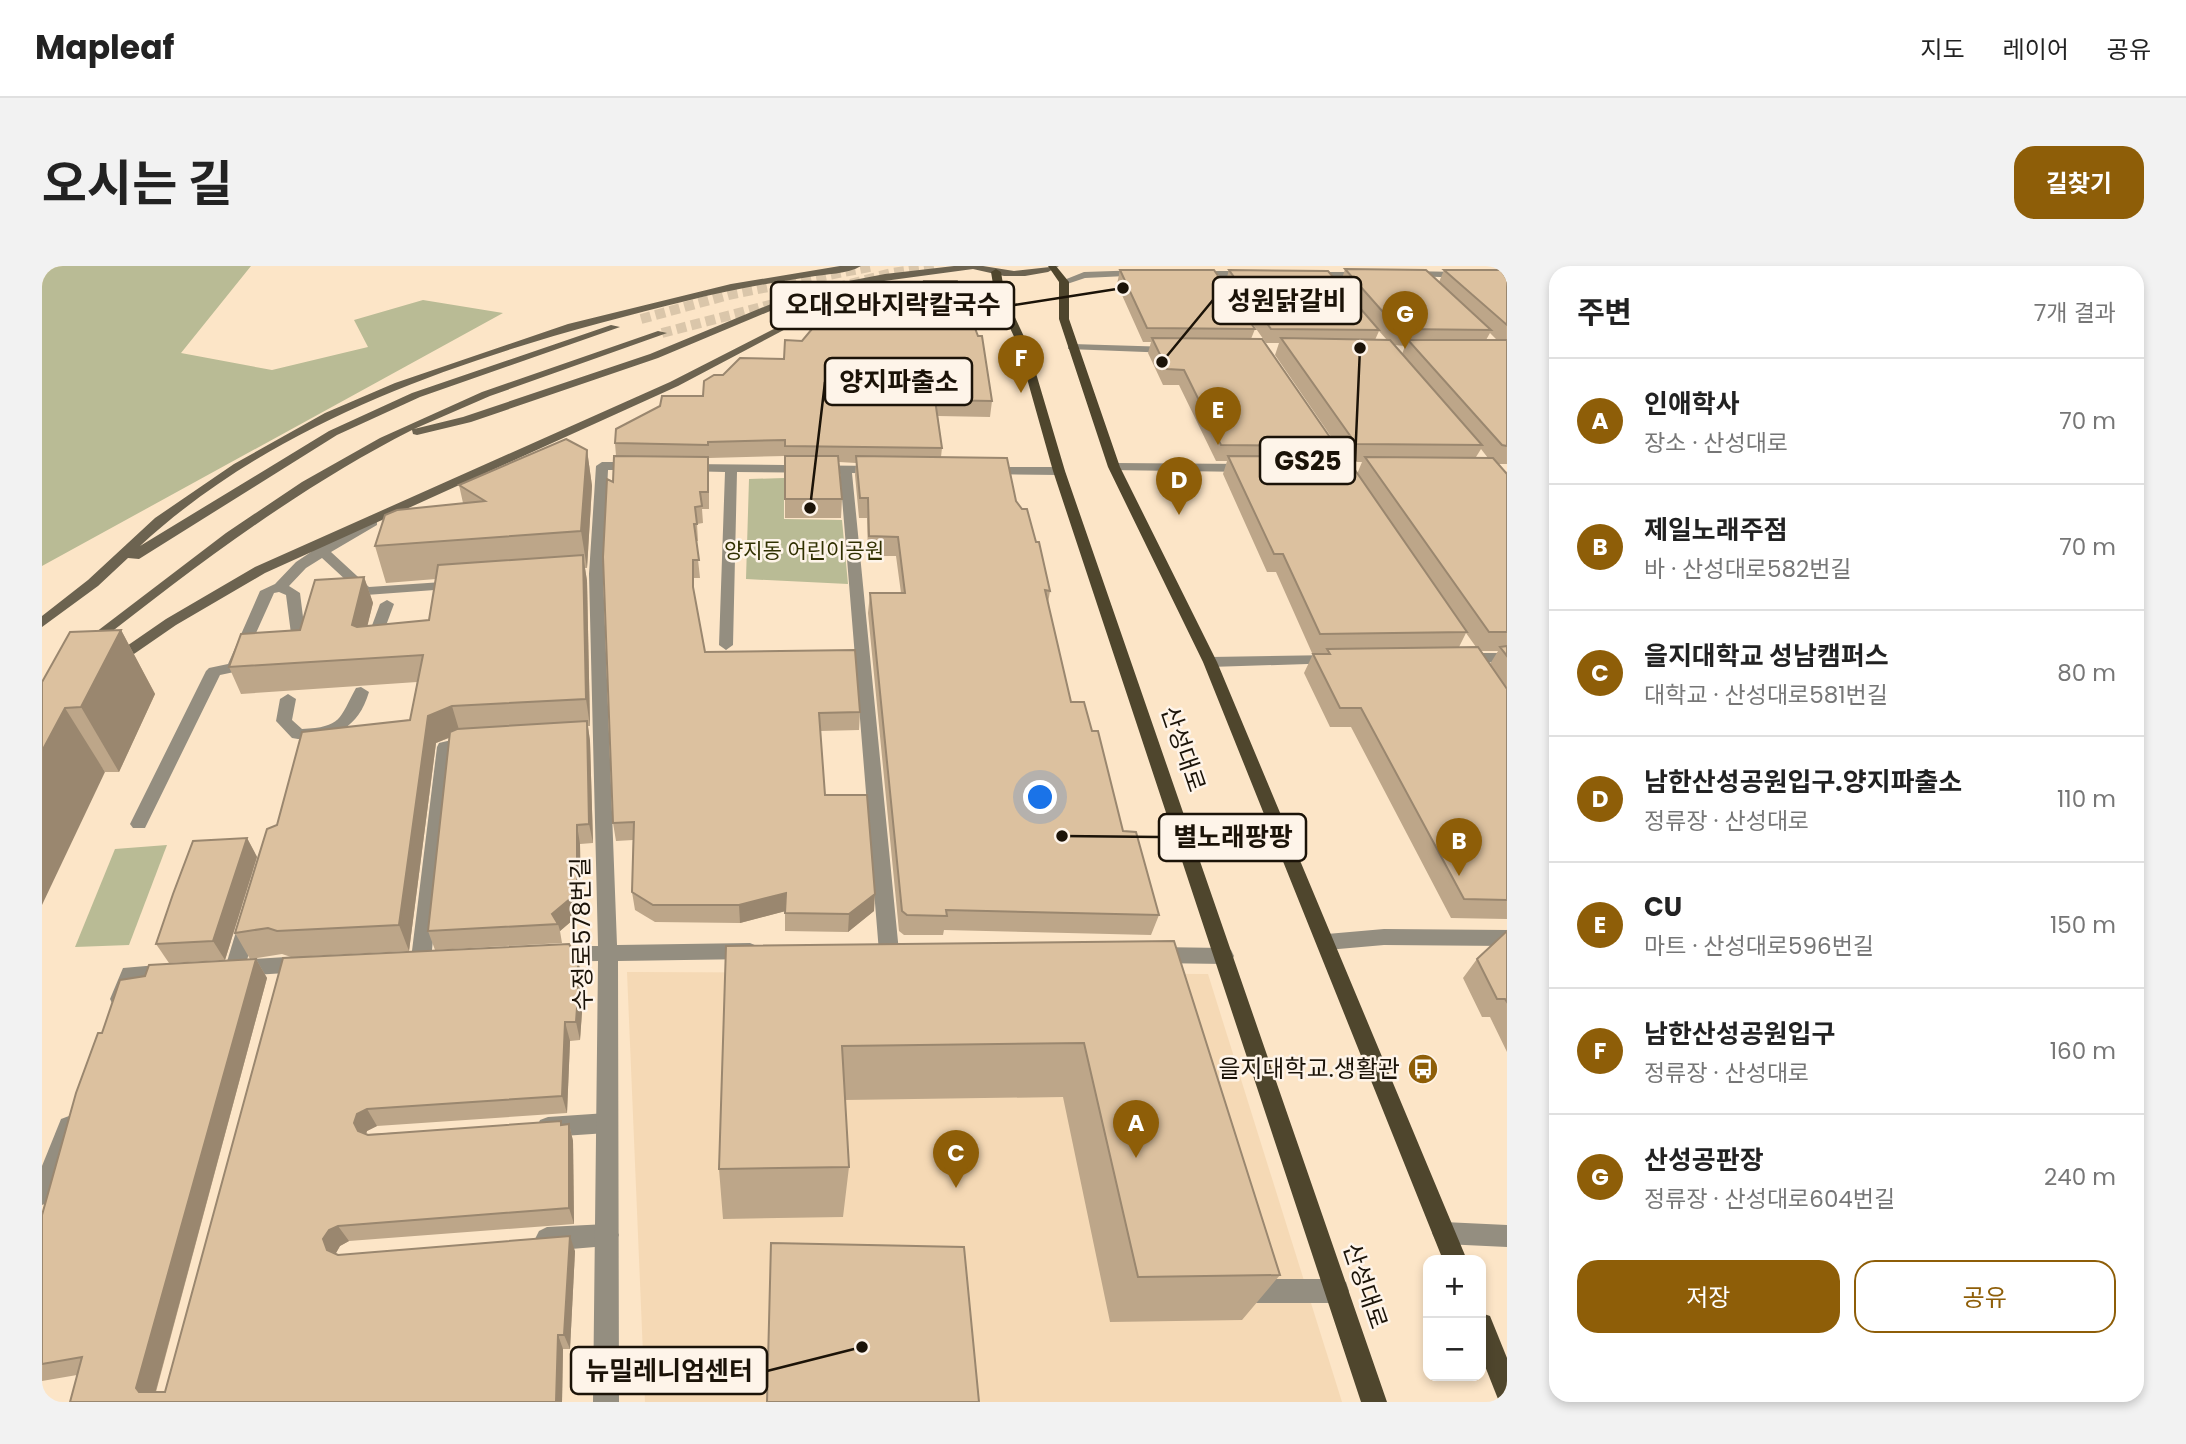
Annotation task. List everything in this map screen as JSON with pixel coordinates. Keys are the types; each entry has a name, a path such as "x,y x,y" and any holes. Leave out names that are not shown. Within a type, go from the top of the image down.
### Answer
{"main road":[{"path":"42,623 93,583 160,521 238,467 329,415 398,385 549,334 716,290 856,266"},
{"path":"384,440 467,421 547,394 654,356 810,291 885,277 974,266 996,272 1027,274 1053,267 1064,282 1064,320 1114,467 1210,662 1327,942 1453,1255"},
{"name":"산성대로","path":"996,272 1000,296 1022,343 1059,471 1374,1402"},
{"path":"96,676 171,622 227,587 674,384 828,303 885,277"},
{"path":"716,290 745,289 762,296 750,316"},
{"path":"93,583 250,482 333,433 416,395 565,342 641,319"},
{"path":"74,655 246,528 384,440 506,386 662,333"},
{"path":"1486,1338 1507,1390"}],"street":[{"path":"1064,282 1084,275 1155,273"},
{"path":"1183,273 1214,279 1260,274"},
{"path":"1403,274 1507,276"},
{"path":"1416,274 1426,283"},
{"path":"1298,275 1376,275"},
{"path":"1323,275 1331,285"},
{"path":"1072,347 1180,350"},
{"name":"수정로578번길","path":"606,1402 608,951 589,575 602,466 654,467"},
{"path":"1114,467 1265,469"},
{"path":"679,468 886,470"},
{"path":"726,645 730,469"},
{"path":"846,470 889,952"},
{"path":"979,470 1059,471"},
{"path":"139,824 214,671 234,668 263,604 263,596 268,590 280,587 301,565 385,514"},
{"path":"322,551 366,591 474,583"},
{"path":"280,587 293,593 300,649"},
{"path":"371,648 387,604"},
{"path":"1445,658 1507,657"},
{"path":"1210,662 1348,660"},
{"path":"288,699 284,721 298,734 320,734 344,725 357,710 362,692"},
{"path":"448,958 414,960 445,747 460,741 485,740"},
{"path":"254,903 228,968 324,963"},
{"path":"1327,942 1384,937 1507,938"},
{"path":"528,955 608,951 768,951"},
{"path":"1140,955 1224,956"},
{"path":"276,991 283,965"},
{"path":"114,1013 130,974 195,970"},
{"path":"42,1194 78,1104"},
{"path":"526,1129 607,1123"},
{"path":"1444,1233 1507,1236"},
{"path":"526,1241 607,1235"},
{"path":"1255,1291 1337,1291"}],"shaded area":[{"path":"627,972 1208,974 1342,1402 645,1402"}],"green space":[{"path":"42,266 251,266 181,353 272,370 368,347 354,320 423,300 503,313 42,566"},
{"name":"양지동 어린이공원","path":"784,478 784,519 842,520 848,584 746,579 749,479"},
{"path":"167,845 129,945 75,947 115,849"}],"building":[{"path":"1345,269 1426,270 1491,330 1398,329"},
{"path":"1120,270 1214,270 1255,329 1147,328"},
{"path":"1229,270 1328,271 1379,330 1271,329"},
{"path":"1444,270 1507,270 1507,325"},
{"path":"924,281 957,281 978,336 982,336 992,401 935,400 942,448 785,446 785,440 708,442 708,445 615,443 616,429 660,406 662,396 703,396 704,381 714,375 723,375 740,358 784,359 785,340 802,341 822,317 851,316 851,303 887,304 894,287 925,286"},
{"path":"1152,338 1262,339 1336,446 1221,445 1184,370 1167,369"},
{"path":"1281,338 1390,340 1482,445 1356,444"},
{"path":"1408,340 1507,340 1507,446 1502,445"},
{"path":"566,439 587,450 581,531 375,546 385,515 397,510 485,501 459,485"},
{"path":"614,456 708,457 708,492 700,492 702,506 695,507 697,524 694,524 699,560 693,560 693,587 705,652 855,650 860,712 819,713 825,795 867,795 875,894 849,914 785,913 786,893 739,905 653,905 632,892 634,822 613,823 603,557 607,479 613,482"},
{"path":"785,456 838,456 842,499 785,499"},
{"path":"856,456 1007,458 1016,501 1022,509 1027,509 1036,542 1039,542 1050,591 1045,590 1071,702 1084,702 1092,731 1098,731 1123,831 1136,832 1159,915 946,910 947,916 907,915 902,911 870,593 905,593 898,537 869,536 868,498 860,498"},
{"path":"1228,456 1346,457 1467,632 1320,634 1283,554 1274,554"},
{"path":"1365,457 1493,458 1507,474 1507,632 1489,632"},
{"path":"583,555 586,699 452,706 428,716 399,925 277,931 268,928 235,933 267,829 277,825 302,732 410,720 423,655 229,667 241,634 300,630 315,580 364,577 352,625 357,627 429,620 438,565"},
{"path":"121,630 81,707 65,708 42,751 42,682 70,632"},
{"path":"1507,646 1507,656 1500,647"},
{"path":"1478,647 1507,689 1507,900 1464,899 1361,708 1340,708 1313,654 1330,654 1327,649"},
{"path":"587,721 589,824 577,825 577,893 552,914 558,924 428,931 450,732 457,729"},
{"path":"247,838 213,941 156,944 193,841"},
{"path":"1507,931 1507,1002 1505,999 1497,999 1477,959"},
{"path":"1174,941 1280,1275 1138,1277 1084,1043 842,1046 849,1167 719,1169 726,946"},
{"path":"569,944 578,960 578,993 576,1022 565,1022 562,1096 367,1109 357,1114 354,1123 358,1131 368,1135 561,1121 561,1125 569,1124 569,1208 338,1226 329,1230 323,1239 327,1250 338,1255 570,1236 564,1335 558,1335 556,1402 70,1402 82,1357 42,1364 42,1215 76,1093 98,1033 102,1033 120,980 145,976 149,965 256,959 136,1388 139,1392 165,1392 283,958"},
{"path":"771,1243 964,1247 979,1402 767,1402"}],"tunnel":[{"path":"641,319 728,295 874,266"},
{"path":"662,333 892,273 937,266"}],"place":[{"name":"오대오바지락칼국수","path":"1123,288"},
{"name":"GS25","path":"1360,348"},
{"name":"산성공판장","path":"1405,349"},
{"name":"성원닭갈비","path":"1162,362"},
{"name":"남한산성공원입구","path":"1021,393"},
{"name":"CU","path":"1218,445"},
{"name":"양지파출소","path":"810,508"},
{"name":"남한산성공원입구.양지파출소","path":"1179,515"},
{"name":"별노래팡팡","path":"1062,836"},
{"name":"제일노래주점","path":"1459,876"},
{"name":"을지대학교.생활관","path":"1423,1069"},
{"name":"인애학사","path":"1136,1158"},
{"name":"을지대학교 성남캠퍼스","path":"956,1188"},
{"name":"뉴밀레니엄센터","path":"862,1347"}]}
